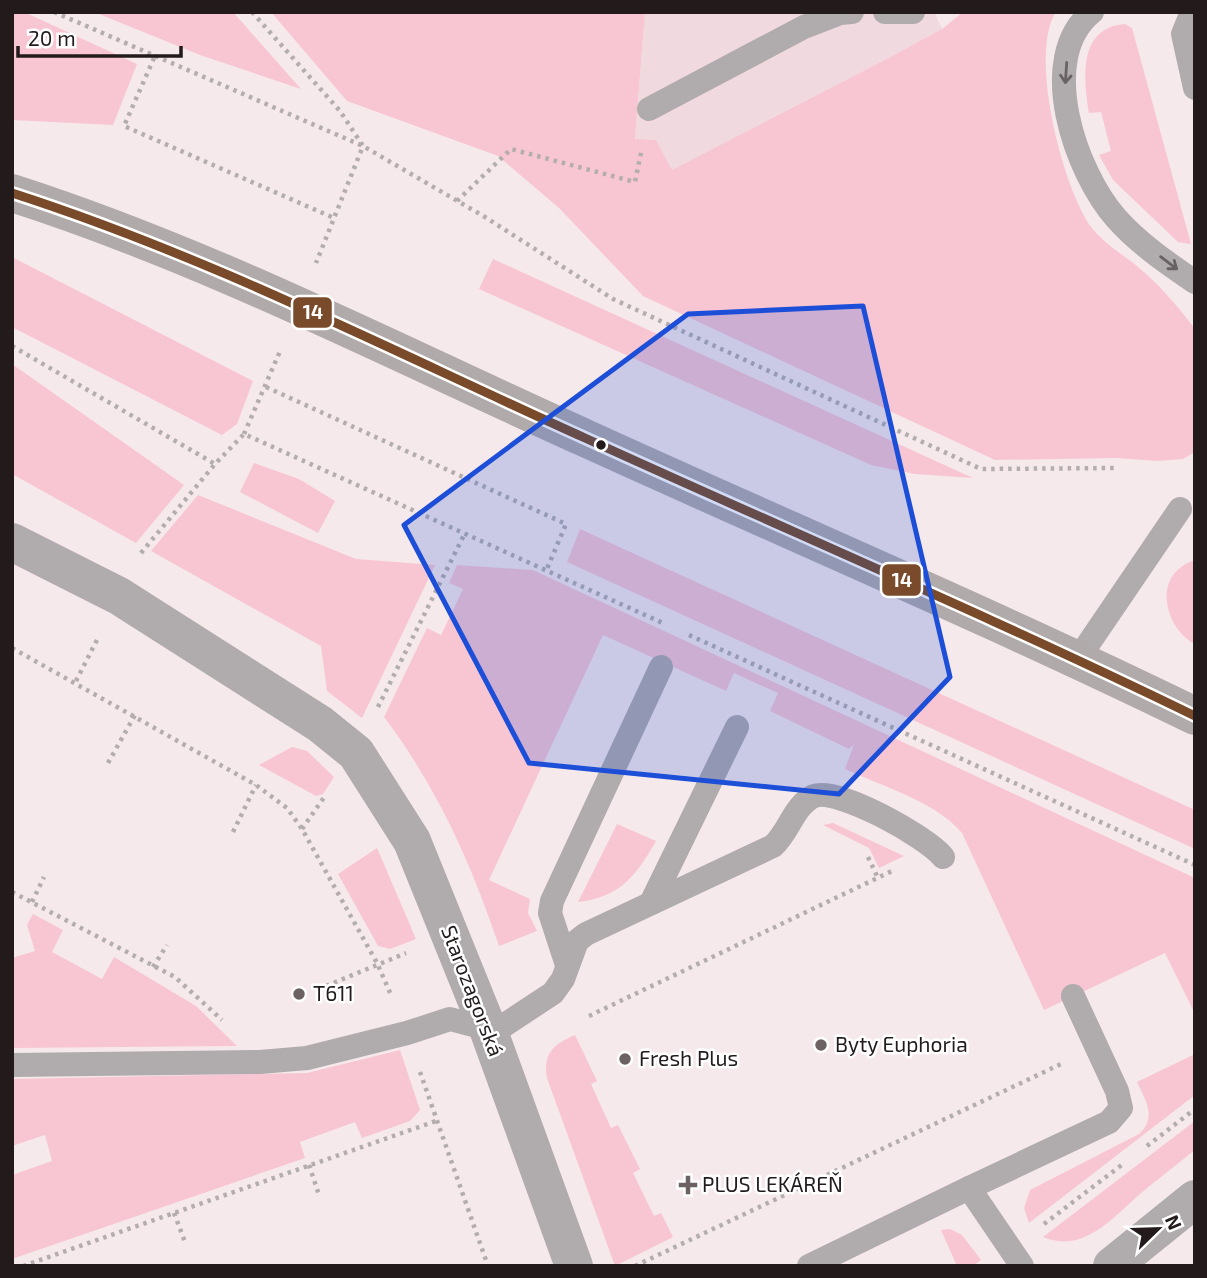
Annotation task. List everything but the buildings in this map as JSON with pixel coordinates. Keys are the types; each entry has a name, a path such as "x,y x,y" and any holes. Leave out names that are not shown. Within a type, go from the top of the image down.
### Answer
{"street":[{"path":"12,193 85,216 299,305 585,438 1078,659 1195,716"},
{"name":"Starozagorská","path":"12,542 119,596 320,723 356,753 412,841 488,1029 574,1266"},
{"path":"1112,1266 1195,1199"}],"lane":[{"path":"649,109 804,27 840,13 852,12"},
{"path":"885,12 913,12"},
{"path":"1092,12 1076,32 1064,72 1065,97 1083,170 1117,219 1195,282"},
{"path":"1189,14 1183,33 1195,88"},
{"path":"1078,659 1190,505"},
{"path":"567,965 551,913 552,901 662,667"},
{"path":"651,903 737,727"},
{"path":"12,1065 260,1062 307,1058 407,1033 450,1019 488,1029 503,1026 553,993 563,979 577,941 586,934 773,846 782,838 806,801 826,794 845,799 925,840 943,857"},
{"path":"809,1266 1117,1116 1121,1100 1073,996"},
{"path":"969,1188 1016,1258"}],"path":[{"path":"54,12 154,58 363,146 457,201 613,299 981,469 1115,468"},
{"path":"252,12 340,111 363,146"},
{"path":"154,58 124,126 334,218"},
{"path":"457,201 511,149 635,182 643,140"},
{"path":"12,346 215,464 244,434 266,387 566,524 546,571"},
{"path":"244,434 670,627"},
{"path":"12,648 256,785 286,808 302,829 356,753 464,535"},
{"path":"682,632 1195,865"},
{"path":"108,763 135,715"},
{"path":"233,832 256,785"},
{"path":"870,862 878,878"},
{"path":"581,1019 905,865"},
{"path":"32,902 44,877"},
{"path":"12,892 175,977 249,1044 260,1062"},
{"path":"153,967 167,945"},
{"path":"326,986 377,963"},
{"path":"666,980 671,989"},
{"path":"635,1266 1097,1047"},
{"path":"1139,1152 1195,1110"},
{"path":"23,1266 39,1263 436,1121"},
{"path":"1016,1258 1128,1160"},
{"path":"309,1165 319,1195"},
{"path":"174,1213 186,1242"}],"highlighted area":[{"path":"863,306 950,677 839,794 529,763 404,525 688,314"}],"shaded area":[{"path":"12,12 24,12 137,64 113,125 12,120"},
{"path":"94,12 233,12 301,89 200,55"},
{"path":"271,12 645,12 635,139 656,140 672,170 885,60 942,29 963,12 1056,12 1048,32 1046,58 1047,89 1060,154 1081,210 1092,228 1104,241 1152,279 1195,329 1195,452 1183,459 1158,461 1116,458 995,460 643,296 559,208 498,156 347,101"},
{"path":"645,12 934,12 944,32 672,178 655,140 635,140"},
{"path":"1125,24 1132,28 1191,244 1178,242 1113,180 1099,155 1111,151 1101,112 1089,113 1087,57 1098,35 1109,28"},
{"path":"12,257 253,381 237,424 222,435 12,327"},
{"path":"493,259 973,478 915,474 871,465 479,289"},
{"path":"12,364 184,485 136,543 12,474"},
{"path":"254,463 299,479 335,501 318,533 240,492"},
{"path":"198,495 356,559 435,565 362,718 327,691 321,646 151,551"},
{"path":"580,529 1195,810 1195,849 567,562"},
{"path":"1195,560 1195,644 1178,630 1168,609 1167,598 1172,577 1187,563"},
{"path":"457,565 533,570 1195,878 1195,1014 1165,953 1044,1010 962,833 951,822 923,803 845,769 854,744 849,749 770,711 778,693 734,673 726,691 603,635 489,880 530,899 528,913 537,931 499,946 477,885 451,827 420,771 384,717 427,628 441,635 463,589 449,583"},
{"path":"292,747 307,751 334,777 323,794 316,796 259,765"},
{"path":"833,823 904,856 879,868 869,848 823,825"},
{"path":"617,824 656,841 641,865 625,883 605,895 578,902"},
{"path":"377,848 416,939 390,949 378,946 338,874"},
{"path":"33,914 63,930 52,952 102,979 114,957 196,1006 237,1046 12,1048 12,958 35,951 27,925"},
{"path":"575,1035 597,1081 591,1084 611,1128 618,1125 640,1169 633,1173 654,1216 661,1213 673,1237 615,1266 547,1078 547,1062 551,1051"},
{"path":"400,1050 420,1110 410,1121 362,1138 355,1122 300,1142 305,1158 12,1259 12,1175 52,1161 45,1135 12,1146 12,1079 307,1073"},
{"path":"1195,1054 1195,1095 1029,1223 1024,1208 1030,1190 1139,1134 1149,1116 1137,1082"},
{"path":"1195,1121 1195,1150 1108,1223 1072,1241 1043,1237"},
{"path":"950,1229 962,1235 981,1260 973,1266 957,1266 941,1230"}],"transit line":[{"name":"14","path":"12,193 86,218 231,276 1044,644 1195,716"}],"place":[{"name":"T611","path":"299,994"},
{"name":"Byty Euphoria","path":"821,1045"},
{"name":"Fresh Plus","path":"625,1059"},
{"name":"PLUS LEKÁREŇ","path":"688,1185"}]}
